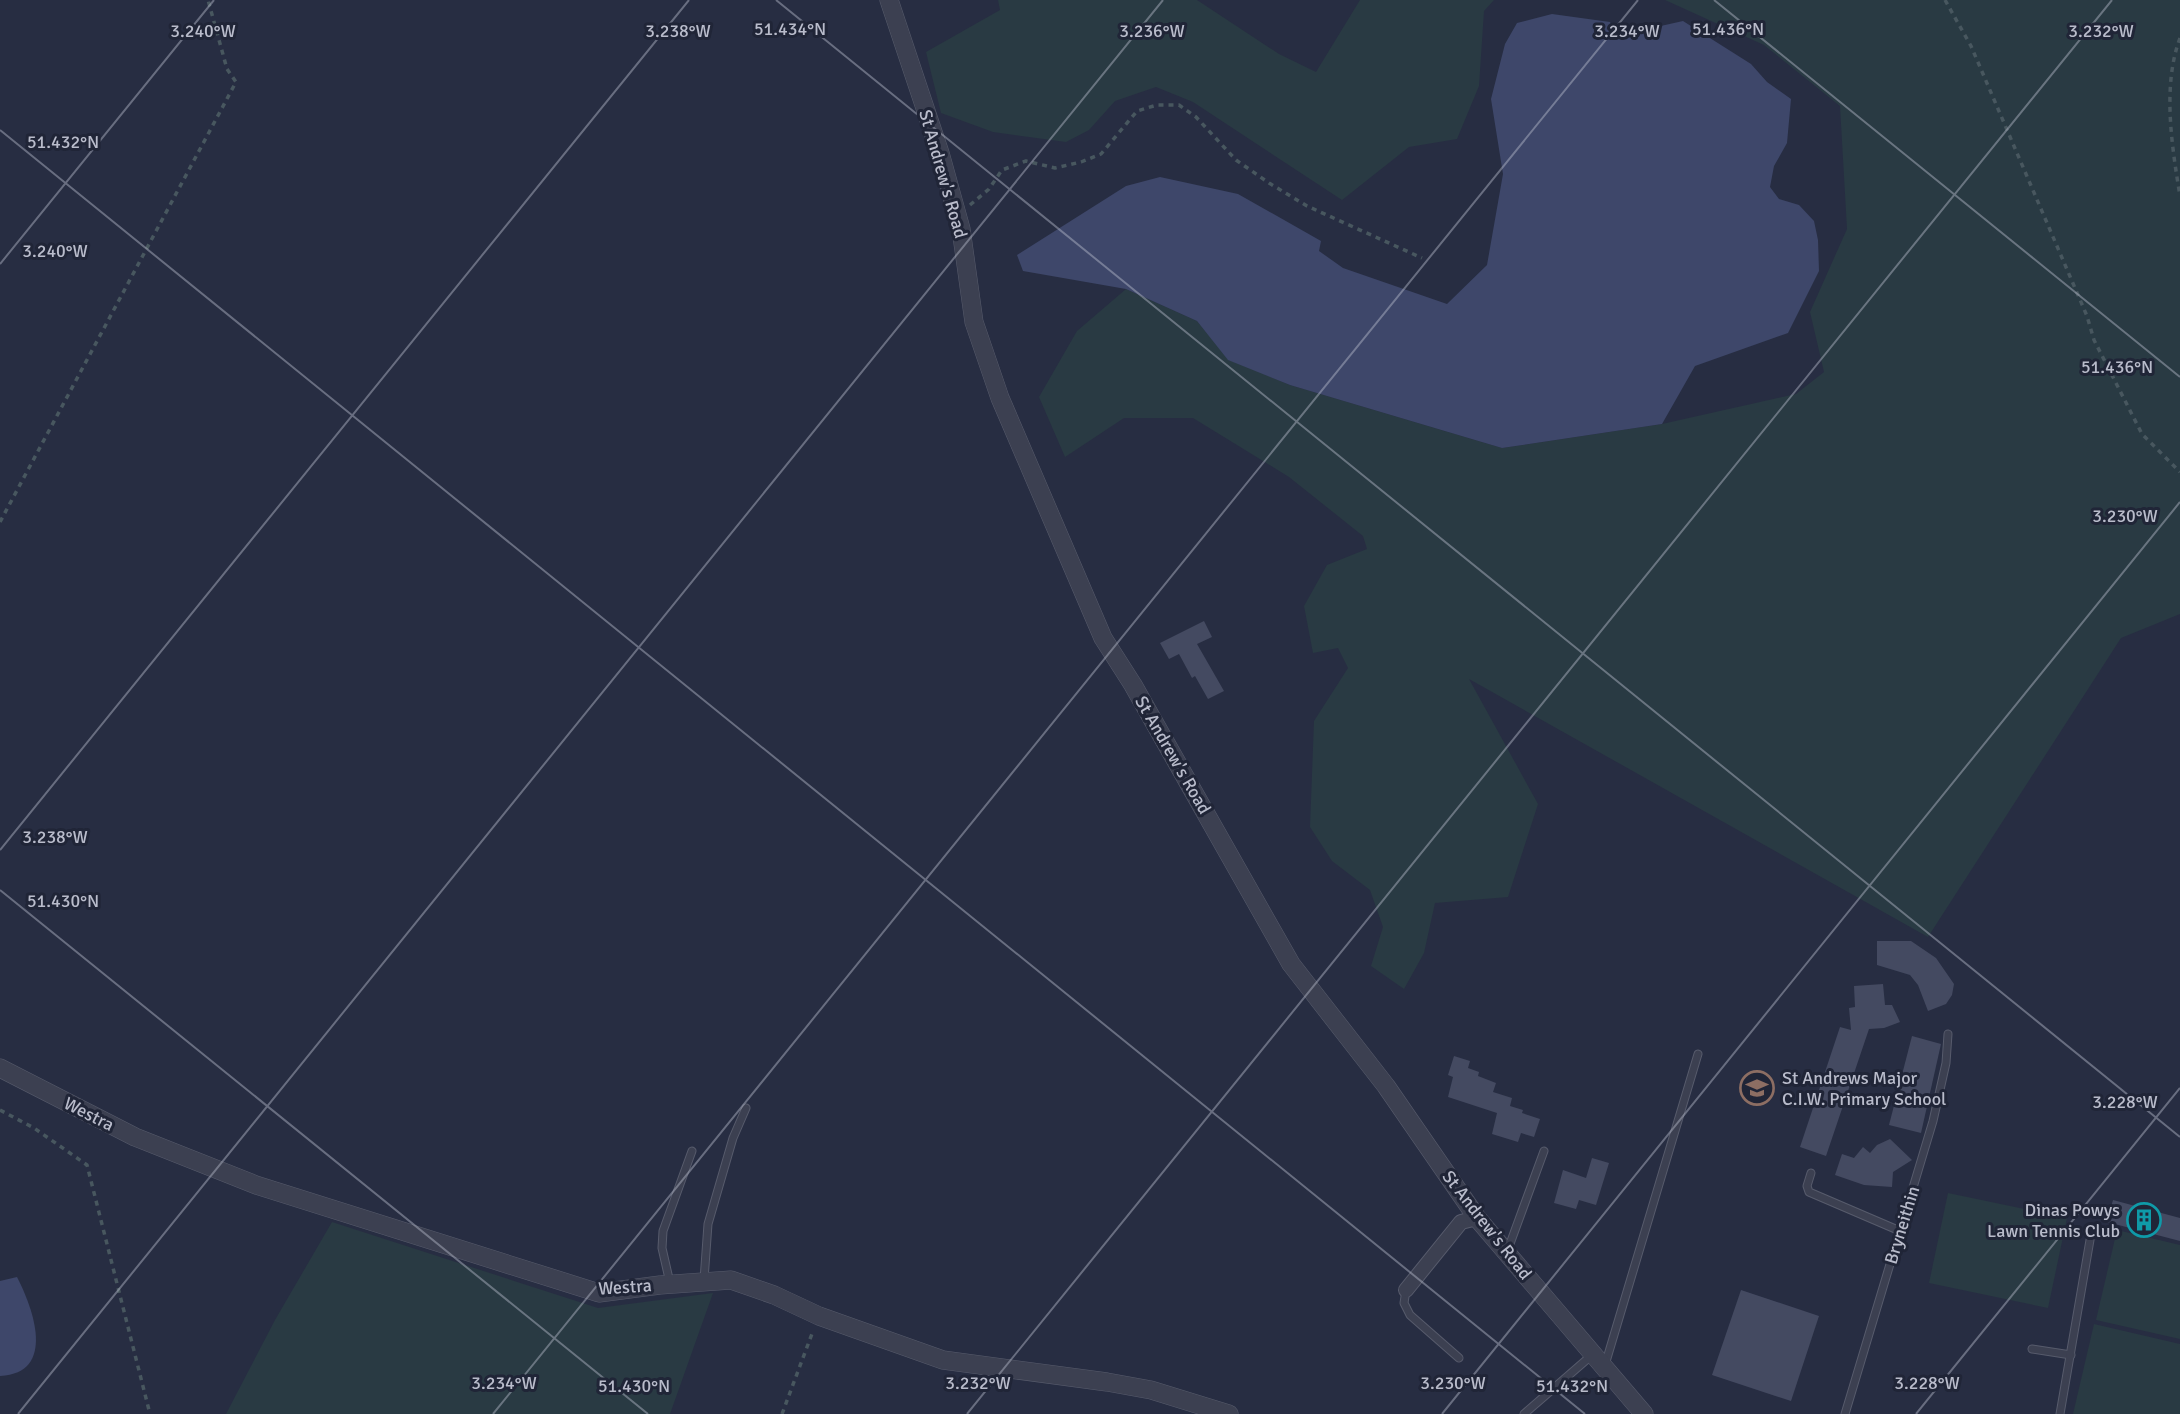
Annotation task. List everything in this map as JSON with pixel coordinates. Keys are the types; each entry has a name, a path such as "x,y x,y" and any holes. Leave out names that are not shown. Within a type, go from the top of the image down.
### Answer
{"street":[{"name":"St Andrew's Road","path":"889,0 940,153 957,215 974,322 1000,398 1103,638 1133,685 1291,964 1386,1086 1477,1218 1644,1414"},
{"name":"Westra","path":"0,1069 135,1137 256,1185 598,1293 731,1280 774,1295 819,1316 943,1360 1151,1390 1229,1414"},
{"path":"1406,1290 1461,1222 1477,1218"}],"lane":[{"name":"Bryneithin","path":"1845,1414 1933,1121 1947,1063 1948,1034"},
{"path":"1524,1414 1599,1360 1698,1054"},
{"path":"704,1281 708,1224 733,1138 746,1108"},
{"path":"670,1284 662,1248 663,1231 692,1151"},
{"path":"1507,1253 1544,1151"},
{"path":"1811,1173 1807,1186 1809,1192 1900,1231"},
{"path":"2060,1414 2091,1240"},
{"path":"1406,1290 1404,1303 1410,1315 1459,1358"},
{"path":"2032,1349 2071,1355"}],"path":[{"path":"0,523 236,82 227,69 208,0"},
{"path":"1945,0 1971,46 2087,316 2094,340 2142,434 2180,472"},
{"path":"2180,38 2173,58 2170,140 2180,196"},
{"path":"957,215 989,190 1002,170 1026,161 1055,168 1081,162 1101,153 1137,111 1157,105 1179,105 1196,117 1236,160 1269,183 1307,206 1422,258"},
{"path":"0,1110 34,1128 88,1165 150,1414"},
{"path":"782,1414 819,1316"}],"shaded area":[{"path":"998,0 1197,0 1279,54 1316,72 1360,0 1494,0 1484,11 1479,86 1457,139 1409,147 1342,200 1193,102 1156,87 1115,101 1089,130 1066,142 993,132 941,113 926,52 1000,10"},
{"path":"1665,0 2180,0 2180,614 2121,638 1928,937 1469,679 1538,804 1508,897 1435,903 1424,953 1404,989 1371,966 1383,927 1370,890 1332,861 1310,827 1314,721 1348,668 1338,648 1313,653 1304,606 1327,565 1367,549 1363,536 1289,477 1193,418 1124,418 1065,457 1039,397 1077,331 1126,289 1197,321 1229,360 1290,385 1502,448 1662,424 1796,394 1824,372 1810,312 1847,229 1840,106 1764,45"},
{"path":"1948,1193 2067,1218 2048,1308 1929,1283"},
{"path":"332,1222 598,1308 713,1293 670,1414 226,1414 275,1320"},
{"path":"2117,1230 2180,1245 2180,1339 2096,1320"},
{"path":"2094,1324 2180,1344 2180,1414 2073,1414"}],"water":[{"path":"1552,14 1610,22 1616,36 1683,21 1751,64 1767,82 1791,99 1787,143 1774,166 1770,187 1779,199 1799,205 1814,221 1819,271 1788,333 1695,366 1662,424 1502,448 1290,385 1228,360 1197,321 1126,289 1023,271 1017,255 1126,186 1160,177 1238,194 1321,241 1319,251 1343,268 1447,304 1487,265 1503,174 1491,99 1505,44 1517,23"},
{"path":"17,1277 34,1321 35,1352 29,1364 18,1372 0,1376 0,1281"}],"building":[{"path":"1204,621 1212,637 1197,644 1224,691 1208,699 1179,654 1169,659 1160,643"},
{"path":"1877,941 1911,941 1936,958 1954,984 1952,995 1946,1004 1928,1011 1918,985 1910,975 1877,965"},
{"path":"1883,984 1885,1005 1892,1005 1900,1022 1884,1028 1869,1029 1826,1156 1800,1147 1840,1027 1851,1030 1849,1008 1855,1007 1854,986"},
{"path":"1912,1036 1941,1044 1921,1133 1889,1125"},
{"path":"1454,1056 1470,1061 1468,1068 1479,1072 1478,1076 1496,1083 1493,1092 1512,1098 1510,1106 1540,1119 1534,1137 1521,1133 1518,1142 1492,1134 1497,1113 1448,1097 1453,1077 1448,1075"},
{"path":"1890,1139 1912,1160 1893,1172 1892,1187 1864,1185 1835,1175 1842,1154 1854,1158 1863,1147 1870,1153 1877,1145"},
{"path":"1592,1158 1609,1163 1596,1205 1579,1200 1576,1209 1554,1203 1563,1170 1586,1178"},
{"name":"Dinas Powys Lawn Tennis Club","path":"2113,1200 2180,1218 2180,1241 2107,1222"},
{"path":"1741,1290 1819,1316 1791,1401 1712,1375"}],"place":[{"name":"St Andrews Major C.I.W. Primary School","path":"1757,1088"},
{"name":"Dinas Powys Lawn Tennis Club","path":"2144,1220"}]}
